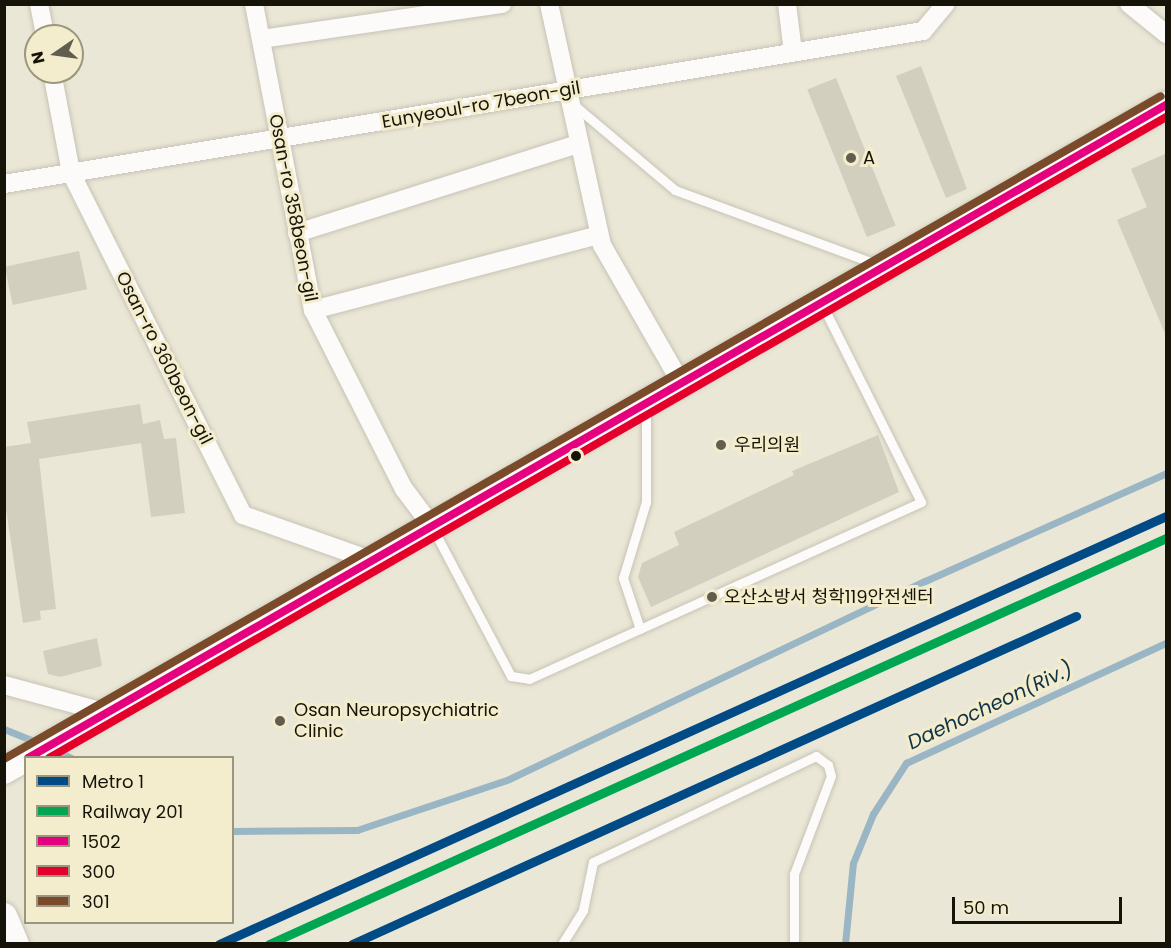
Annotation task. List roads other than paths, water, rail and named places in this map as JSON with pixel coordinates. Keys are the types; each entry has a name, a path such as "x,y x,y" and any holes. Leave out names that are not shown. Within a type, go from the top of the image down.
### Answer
{"street":[{"path":"39,4 43,24"},
{"name":"Osan-ro 358beon-gil","path":"254,4 278,138 313,310 404,489 431,525"},
{"path":"261,39 502,4"},
{"path":"549,4 566,95 599,235 681,383"},
{"path":"787,4 793,52"},
{"name":"Eunyeoul-ro 7beon-gil","path":"4,184 278,138 566,95 923,30 946,4"},
{"path":"1129,4 1167,34"},
{"name":"Osan-ro 360beon-gil","path":"54,84 71,173 243,515 370,560"},
{"path":"28,756 1167,105"},
{"path":"297,233 578,144"},
{"path":"313,310 599,235"},
{"path":"4,685 104,712"},
{"path":"4,771 24,759"},
{"path":"4,916 16,944"}],"lane":[{"path":"566,95 675,190 884,267"},
{"path":"431,525 511,676 529,679 921,502 821,302"},
{"path":"640,629 623,578 646,502 646,403"},
{"path":"561,942 583,910 593,862 816,756 828,765 831,776 794,874 794,944"}],"waterway":[{"path":"234,831 357,830 509,779 925,581 1166,473"},
{"name":"Daehocheon(Riv.)","path":"845,944 853,863 873,814 906,763 1166,643"},
{"path":"4,729 41,744"},
{"path":"54,750 67,756"}],"metro line":[{"name":"1","path":"219,944 1166,516"},
{"name":"1","path":"352,944 1076,616"}],"rail line":[{"name":"201","path":"269,944 1166,538"}],"place":[{"name":"A","path":"851,158"},
{"name":"우리의원","path":"721,445"},
{"name":"오산소방서 청학119안전센터","path":"712,597"},
{"name":"Osan Neuropsychiatric Clinic","path":"280,721"}]}
